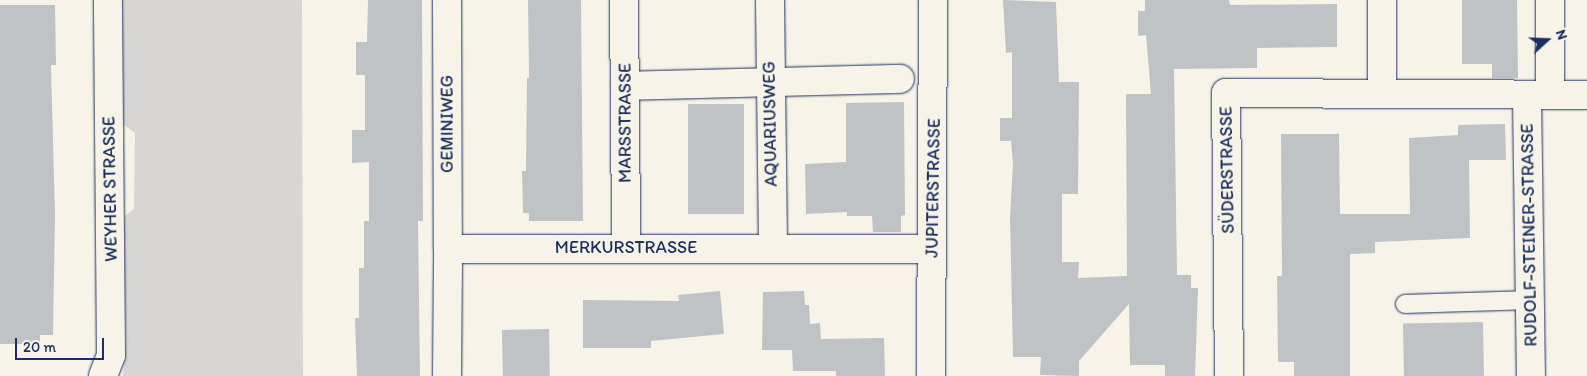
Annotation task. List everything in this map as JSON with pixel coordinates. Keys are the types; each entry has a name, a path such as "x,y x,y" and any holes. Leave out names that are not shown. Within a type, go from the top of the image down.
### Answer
{"street":[{"name":"WEYHER STRASSE","path":"102,376 111,355 108,0"},
{"name":"GEMINIWEG","path":"447,0 448,249"},
{"name":"MARSSTRASSE","path":"624,0 626,247"},
{"name":"AQUARIUSWEG","path":"770,0 769,84 773,247"},
{"name":"JUPITERSTRASSE","path":"931,376 933,0"},
{"path":"1382,0 1382,93 1587,95"},
{"name":"RUDOLF-STEINER-STRASSE","path":"1531,376 1531,300 1539,94 1550,0"},
{"path":"625,86 769,84 900,79"},
{"name":"SÜDERSTRASSE","path":"1228,376 1226,93 1382,93"},
{"name":"MERKURSTRASSE","path":"448,249 626,247 932,249"},
{"path":"447,376 448,249"}],"lane":[{"path":"1405,304 1531,300"}],"shaded area":[{"path":"118,0 302,0 303,376 123,376 126,337 123,217 134,209 135,133 123,124 123,48 118,43"}],"building":[{"path":"368,0 422,0 423,221 418,221 420,376 357,376 355,318 359,318 359,268 364,268 364,221 369,221 369,162 352,163 352,130 365,130 365,75 356,75 356,42 367,42"},
{"path":"528,0 581,0 583,221 529,221 529,213 523,213 522,171 526,171 527,78 529,78"},
{"path":"1003,0 1056,2 1059,82 1079,82 1078,194 1062,194 1062,262 1079,262 1078,278 1127,276 1126,94 1151,94 1146,35 1138,36 1138,11 1145,11 1145,0 1229,0 1230,5 1337,4 1337,47 1257,48 1257,68 1174,69 1177,275 1191,275 1191,288 1198,288 1195,376 1165,376 1165,365 1130,365 1129,304 1079,361 1079,376 1040,375 1041,357 1013,357 1010,217 1013,164 1011,141 1000,141 1000,118 1012,118 1012,52 1006,53"},
{"path":"1462,0 1517,0 1518,78 1492,78 1492,64 1462,64"},
{"path":"0,5 55,5 56,65 51,65 55,215 53,335 40,335 40,344 0,344"},
{"path":"904,102 905,215 901,216 901,232 873,232 872,216 847,216 847,212 806,214 805,164 846,162 846,103"},
{"path":"688,104 744,104 744,214 688,214"},
{"path":"1505,124 1506,160 1469,160 1470,238 1375,242 1375,253 1350,254 1350,376 1294,376 1294,362 1278,362 1277,276 1282,276 1281,134 1339,134 1340,214 1410,214 1409,138 1458,135 1458,125"},
{"path":"720,291 724,334 651,341 651,348 583,348 583,300 679,301 678,295"},
{"path":"804,291 805,305 809,305 810,324 820,323 821,339 884,338 885,376 836,376 836,371 793,371 792,350 762,350 763,292"},
{"path":"1483,322 1484,376 1404,376 1403,323"},
{"path":"549,329 550,376 503,376 502,330"}]}
